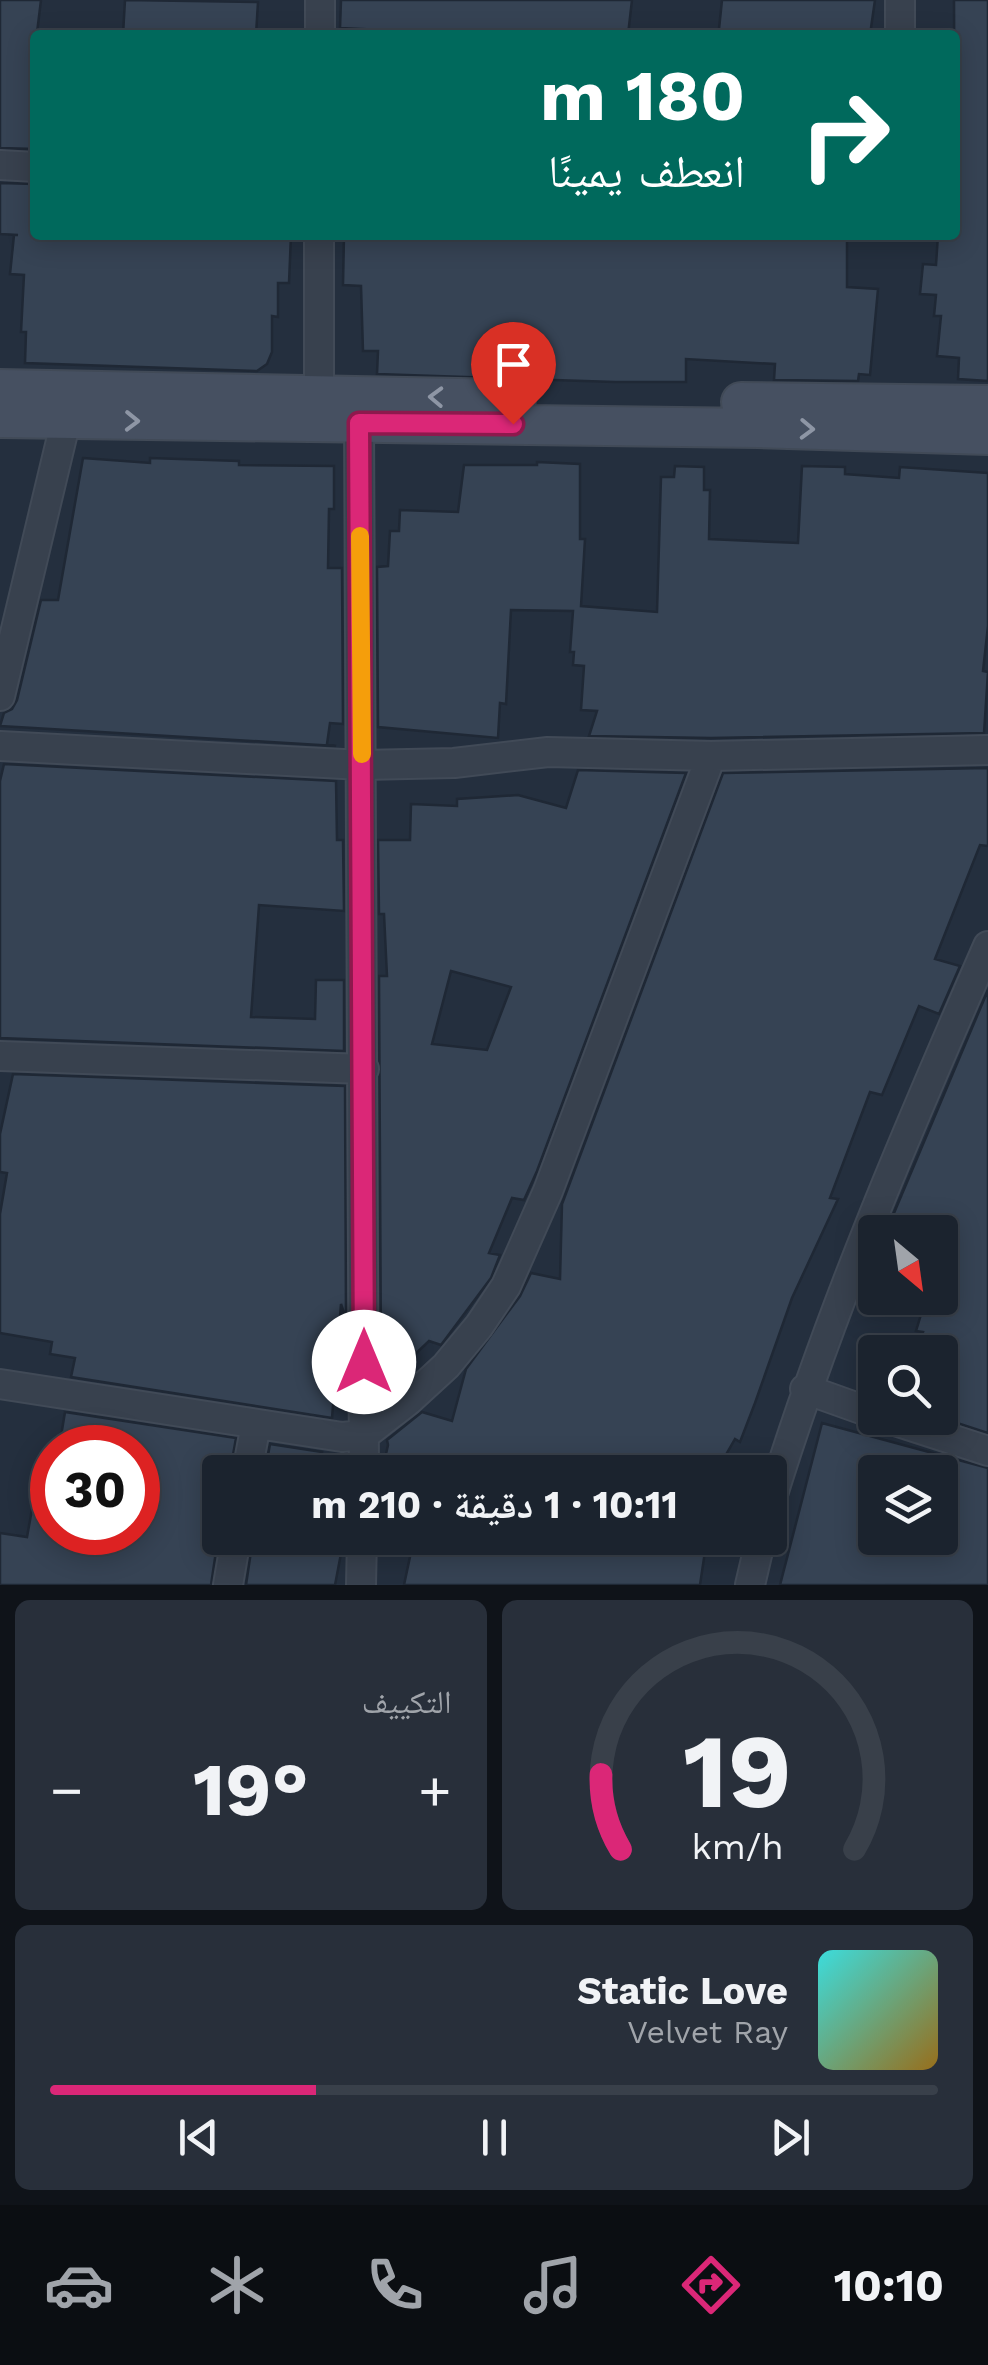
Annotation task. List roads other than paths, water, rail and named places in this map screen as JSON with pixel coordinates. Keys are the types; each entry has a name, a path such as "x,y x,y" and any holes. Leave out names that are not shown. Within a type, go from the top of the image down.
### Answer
{"street":[{"path":"320,0 320,30"},
{"path":"900,0 900,30"},
{"path":"0,166 30,166"},
{"path":"319,240 319,394"},
{"path":"0,389 988,405"},
{"path":"0,418 756,428 988,435"},
{"path":"0,696 66,420"},
{"path":"359,423 364,1455"},
{"path":"0,746 362,765 454,763 565,752 711,756 988,750"},
{"path":"0,1384 342,1437 364,1435 446,1366 480,1326 506,1286 548,1191 711,756"},
{"path":"785,1455 805,1389 886,1181 988,946"},
{"path":"0,1056 364,1069"},
{"path":"805,1389 858,1408"},
{"path":"251,1455 256,1424"},
{"path":"939,1435 988,1451"},
{"path":"228,1585 233,1555"},
{"path":"361,1585 362,1555"},
{"path":"750,1585 756,1555"}]}
